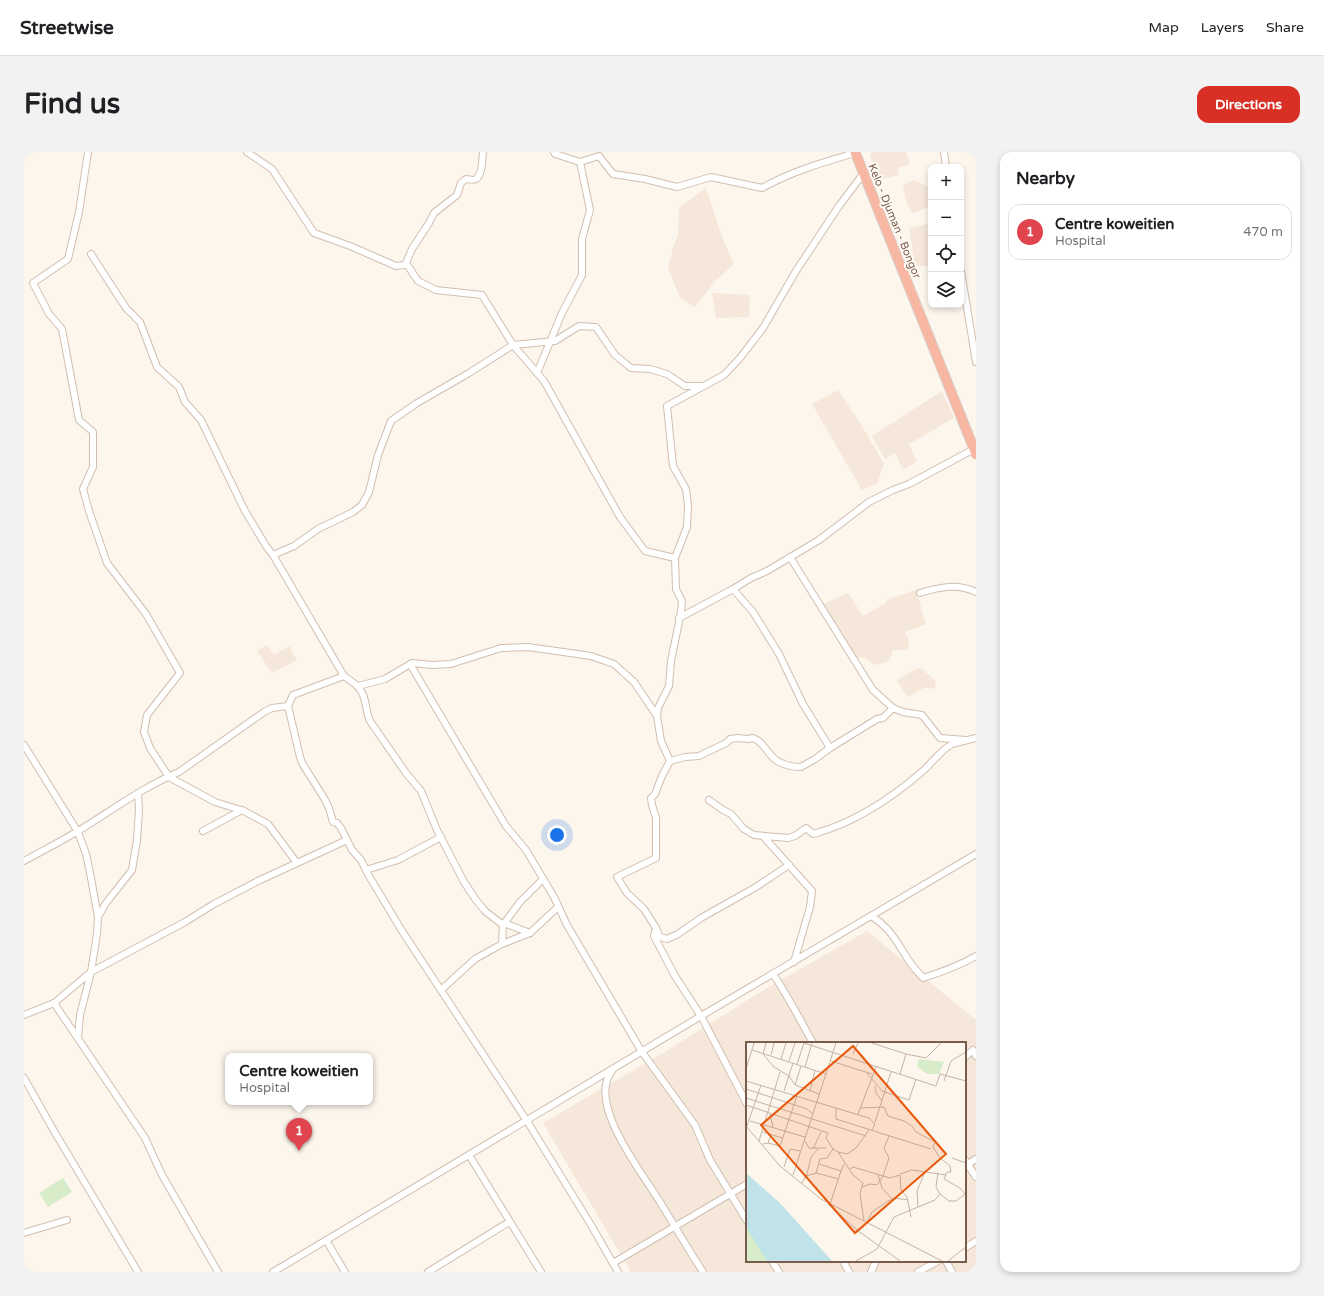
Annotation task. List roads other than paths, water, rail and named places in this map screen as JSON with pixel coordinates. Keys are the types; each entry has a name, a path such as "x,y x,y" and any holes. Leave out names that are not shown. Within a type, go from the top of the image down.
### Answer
{"highway":[{"name":"Kelo - Djuman - Bongor","path":"855,152 975,452"}],"street":[{"path":"88,152 79,212 68,259 33,283 50,314 62,329 79,420 93,432 93,467 83,490 107,563 146,614 180,673 147,714 144,732 150,748 169,777 215,802 242,810 268,824 297,863"},
{"path":"247,152 272,169 314,233 350,246 396,266 404,265"},
{"path":"483,152 480,174 474,180 466,179 461,183 457,195 434,213 412,248 406,263 418,281 436,290 482,296 513,345 548,387 620,517 645,551 675,558"},
{"path":"554,152 555,154 580,162 599,156 613,174 645,179 677,187 711,177 762,188 775,180 855,152"},
{"path":"944,152 946,164"},
{"path":"537,373 562,313 582,275 582,239 590,210 580,162"},
{"path":"670,761 661,741 657,716 658,708 669,686 680,618 682,601 676,589 675,558 687,527 688,506 686,489 674,466 667,406 724,374 740,358 763,328 796,271 839,206 863,174"},
{"path":"91,254 126,308 140,322 157,367 180,387 185,402 201,420 245,511 273,555 344,676 358,686 363,694 365,708 370,720 406,773 421,791 441,837 464,882 485,911 503,924 530,933"},
{"path":"961,272 976,362"},
{"path":"273,555 294,546 318,529 362,506 369,492 378,455 391,421 417,403 470,373 513,345 555,341 579,326 596,327 615,355 631,368 656,370 667,374 685,386 703,386"},
{"path":"680,618 734,589 751,578 767,571 819,540 869,502 975,452"},
{"path":"790,557 873,690 893,708 922,716 940,738 966,740"},
{"path":"920,593 941,587 965,587 976,592"},
{"path":"734,589 753,612 776,648 803,704 830,748"},
{"path":"358,686 385,679 412,663 432,665 451,664 502,648 528,647 591,656 614,664 634,682 657,716"},
{"path":"410,664 506,826 526,850 554,897 567,925 642,1052 695,1125 710,1160 746,1219"},
{"path":"344,676 293,695 288,706 302,763 312,776 324,798 333,822 337,823 341,828 352,850 361,860 386,906 527,1121 618,1272"},
{"path":"24,861 78,832 138,793 179,772 264,712 272,708 288,706"},
{"path":"789,866 701,918 678,934 667,939 660,937 644,909 627,893 618,877 656,858 656,818 651,798 655,794 670,761 685,757 699,756 726,743 730,739 738,738 756,739 763,744 772,757 778,762 801,767 877,719 883,718 893,708"},
{"path":"710,800 731,814 748,832 763,836 788,838 795,836 806,828 813,834 840,824 872,809 924,769 946,748 952,744 976,738"},
{"path":"24,745 78,832 86,854 98,917 91,972 80,1015 78,1038"},
{"path":"98,917 106,902 132,870 139,810 138,793"},
{"path":"203,831 242,810"},
{"path":"763,836 789,866 810,887 813,893 794,962"},
{"path":"366,870 398,860 441,837"},
{"path":"24,1015 54,1003 91,972 185,922 214,904 258,881 347,840"},
{"path":"272,1272 976,854"},
{"path":"502,944 503,924 520,902 543,879"},
{"path":"441,990 475,959 502,944 530,933 558,907"},
{"path":"871,916 894,935 910,963 923,978 948,970 976,956"},
{"path":"656,928 654,936 656,940 675,976 701,1016 746,1102"},
{"path":"773,974 780,982 812,1042"},
{"path":"54,1003 145,1138 162,1175 218,1272"},
{"path":"966,1056 973,1050 976,1056"},
{"path":"615,1068 608,1076 606,1098 609,1113 616,1133 703,1272"},
{"path":"24,1078 138,1272"},
{"path":"469,1155 541,1272"},
{"path":"976,1159 966,1162 976,1177"},
{"path":"613,1263 746,1185"},
{"path":"24,1233 67,1220"},
{"path":"428,1272 510,1222"},
{"path":"326,1240 345,1272"},
{"path":"966,1247 976,1241"},
{"path":"773,1262 779,1272"},
{"path":"844,1262 849,1272"},
{"path":"871,1272 876,1262"},
{"path":"918,1272 936,1262"},
{"path":"947,1262 952,1272"}],"place":[{"name":"Centre koweitien","path":"299,1151"}]}
